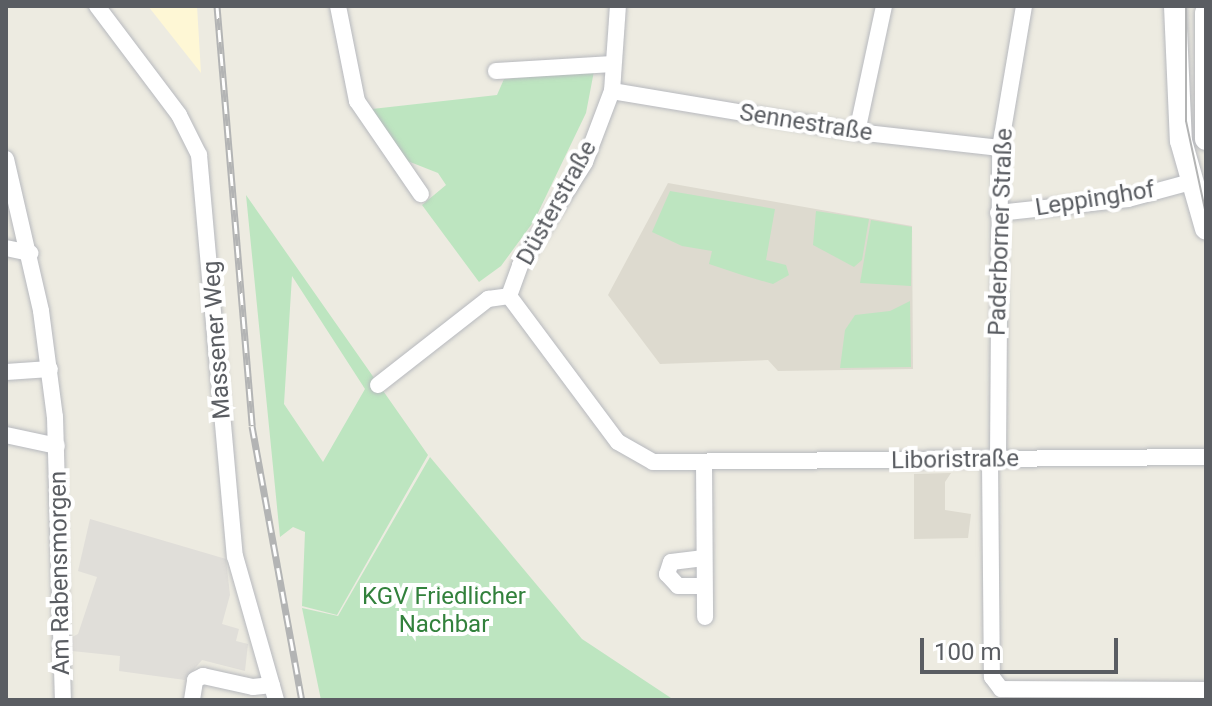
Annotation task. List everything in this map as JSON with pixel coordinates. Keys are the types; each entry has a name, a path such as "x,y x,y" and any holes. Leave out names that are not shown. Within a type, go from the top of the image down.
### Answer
{"main road":[{"path":"1175,6 1176,97 1191,182 1206,229"},
{"path":"1206,13 1206,139"}],"street":[{"name":"Massener Weg","path":"97,6 179,115 199,155 235,556 274,693"},
{"path":"338,6 357,101 421,194"},
{"name":"Düsterstraße","path":"509,296 520,265 585,162 612,91 618,6"},
{"path":"857,132 884,6"},
{"name":"Paderborner Straße","path":"1024,6 1000,148 992,677 1001,689 1206,690"},
{"path":"496,71 613,64"},
{"name":"Sennestraße","path":"612,91 857,132 1000,148"},
{"name":"Am Rabensmorgen","path":"7,166 30,253 50,369 57,446 63,700"},
{"name":"Leppinghof","path":"998,213 1128,199 1191,182"},
{"path":"6,248 30,253"},
{"path":"378,385 488,299 509,296"},
{"name":"Liboristraße","path":"509,296 618,442 653,462 1206,457"},
{"path":"6,372 50,369"},
{"name":"Am Rabensmorgen","path":"6,435 57,446"},
{"path":"704,462 705,617"},
{"path":"704,558 671,562 667,574 678,586 704,586"},
{"path":"192,700 195,680 203,676 274,693"}],"shaded area":[{"path":"148,6 197,6 201,73"},
{"path":"668,183 912,226 913,369 778,371 768,360 660,364 608,295"},
{"path":"951,473 945,482 945,510 971,514 968,538 914,539 914,474"},
{"path":"90,519 226,559 230,595 222,624 239,629 236,641 248,644 245,671 202,660 185,680 119,671 120,656 72,651 72,637 78,634 97,577 78,571"}],"green space":[{"path":"594,71 586,113 534,221 501,266 479,282 422,205 446,185 438,173 405,160 372,109 497,95 504,79"},
{"path":"670,191 775,209 766,260 786,265 789,275 773,284 742,275 709,264 712,251 682,246 652,232"},
{"path":"246,195 428,455 337,615 302,606 305,532 293,527 280,537","holes":["292,276 365,389 323,462 284,404"]},
{"path":"816,211 869,219 862,260 854,267 813,245"},
{"path":"871,220 912,227 911,286 860,283"},
{"path":"910,301 911,367 840,368 845,330 855,315 890,311"},
{"name":"KGV Friedlicher Nachbar","path":"430,457 582,639 674,700 321,700 302,608 338,616"}],"tram line":[{"path":"1186,6 1186,121 1206,214"}],"railway":[{"path":"217,6 252,426 302,700"}]}
